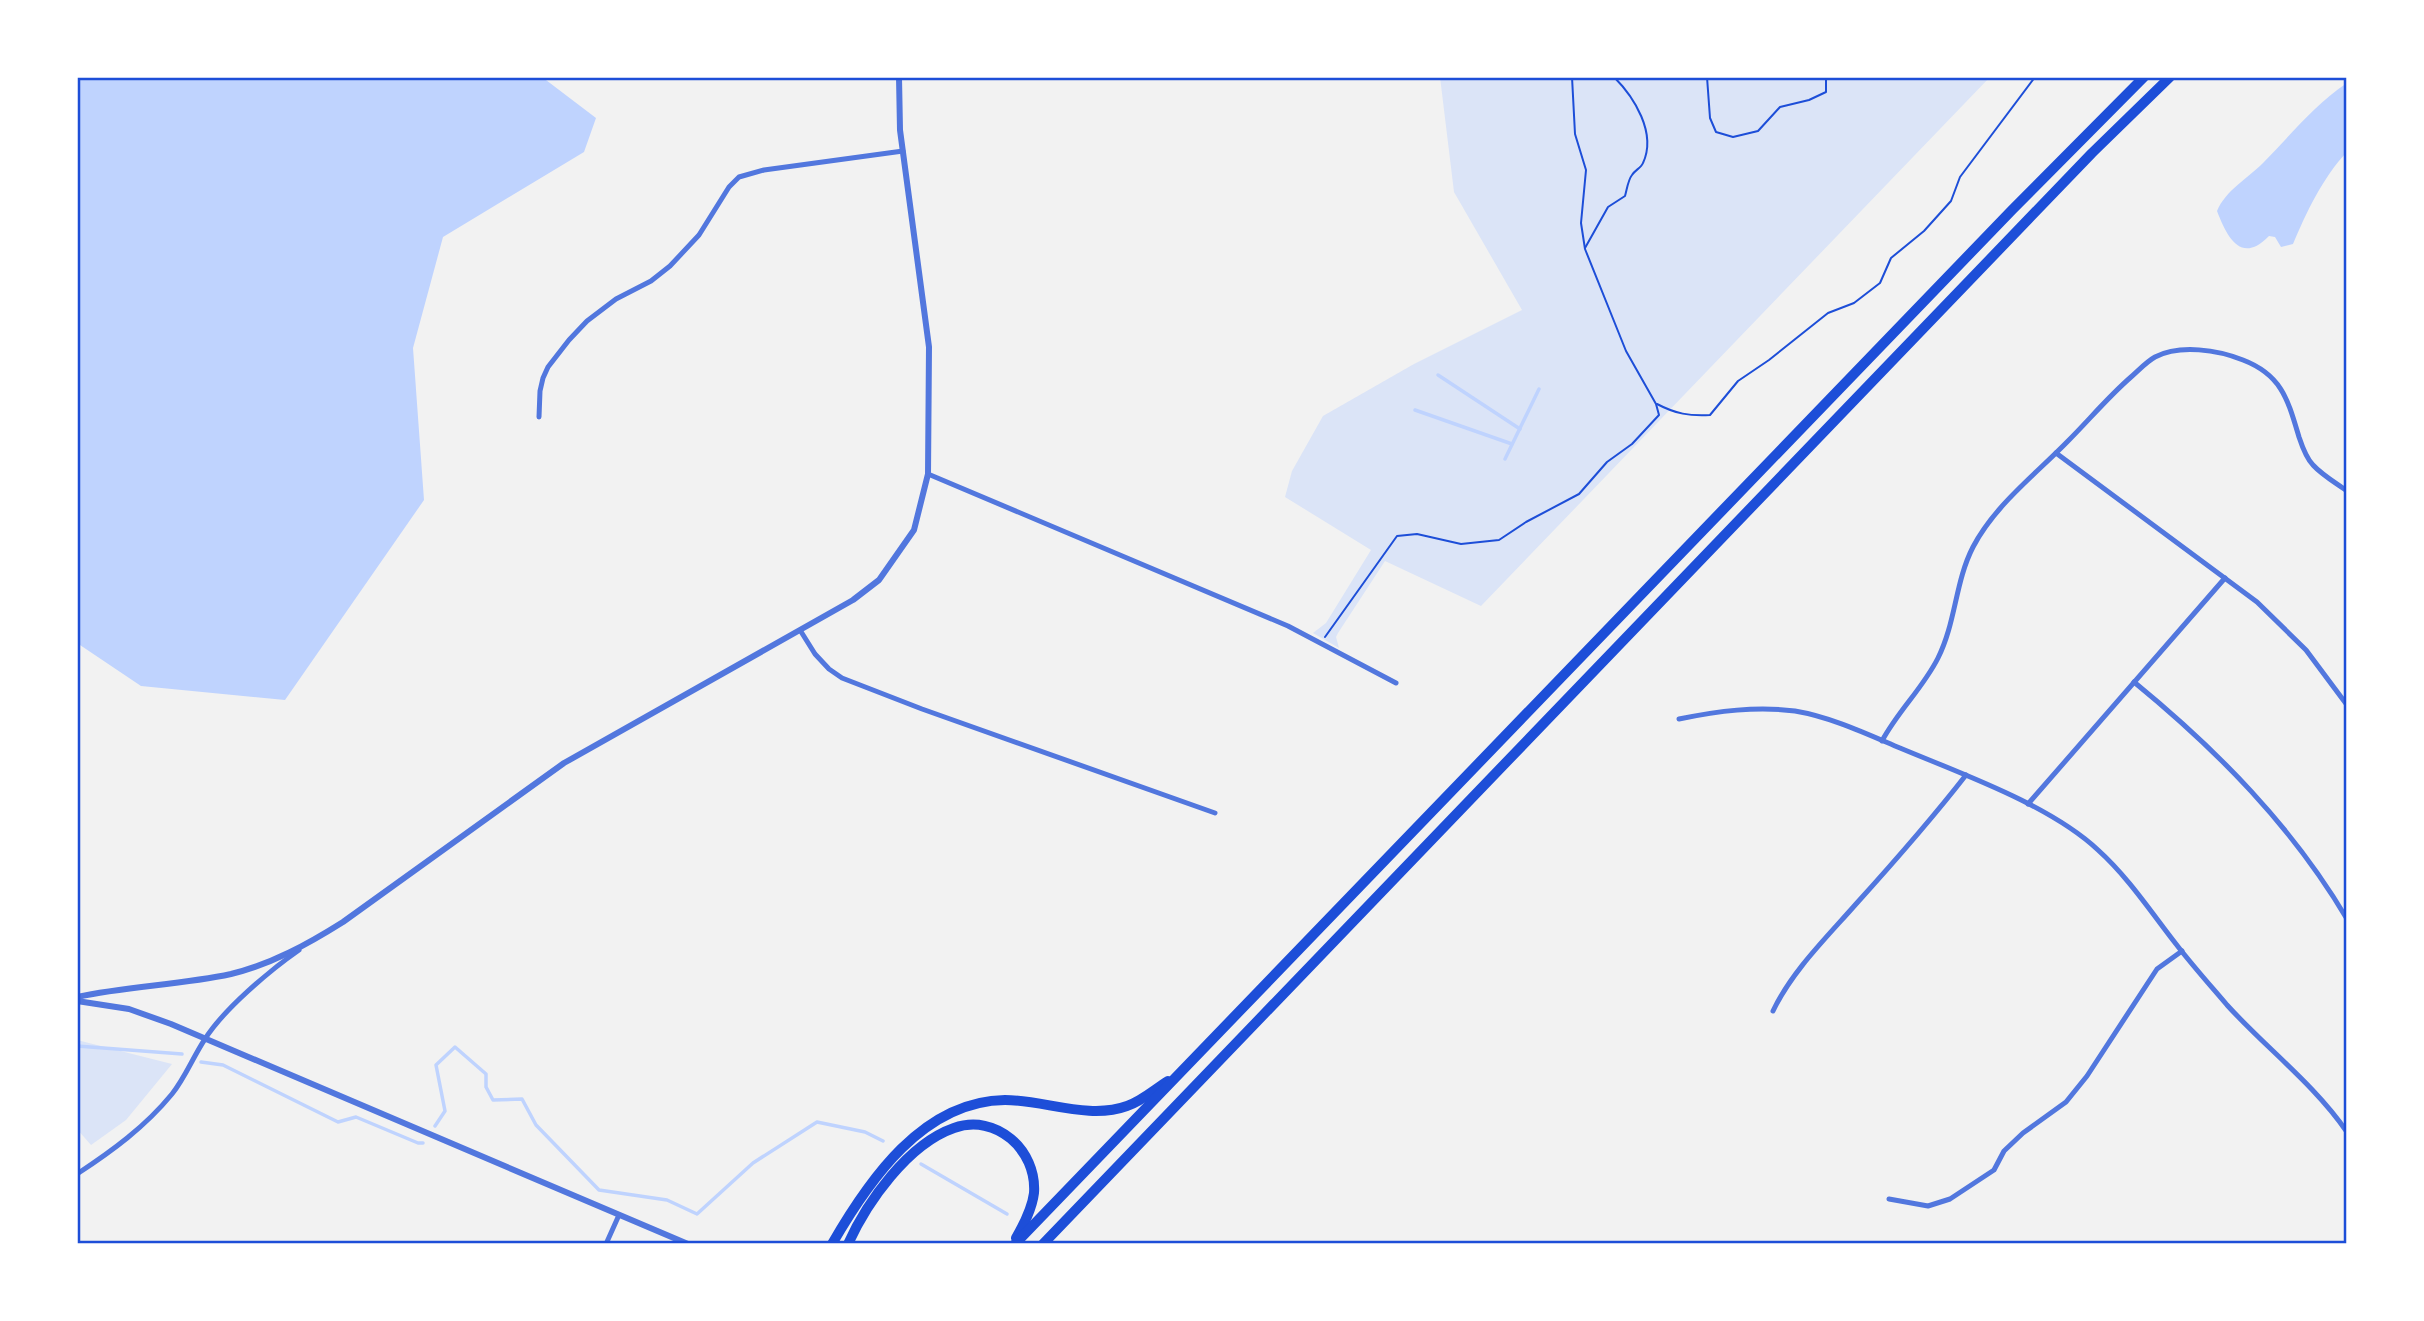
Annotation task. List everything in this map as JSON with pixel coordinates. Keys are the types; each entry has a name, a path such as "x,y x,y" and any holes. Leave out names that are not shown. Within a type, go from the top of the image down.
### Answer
{"highway":[{"path":"1014,1244 2038,182 2144,77"},
{"path":"1043,1244 2092,153 2170,77"},
{"path":"830,1244 869,1188 905,1145 944,1116 984,1102 1007,1100 1112,1110 1137,1102 1183,1071"},
{"path":"848,1244 873,1200 906,1160 938,1135 970,1124 989,1126 1018,1143 1031,1169 1034,1197 1014,1244"}],"street":[{"path":"77,999 232,973 285,955 310,942 343,922 564,763 853,600 893,564 915,530 928,474 929,347 918,247 903,151 900,77"},
{"path":"539,417 543,378 569,340 587,321 616,299 660,275 677,259 699,235 729,187 739,177 764,170 903,151"},
{"path":"1882,741 1889,727 1927,678 1939,656 1950,629 1960,579 1973,547 1992,517 2104,400 2154,358 2172,351 2218,353 2244,360 2274,379 2286,394 2302,446 2312,465 2347,491"},
{"path":"2056,453 2257,602 2306,650 2347,705"},
{"path":"928,474 1288,626 1396,683"},
{"path":"2028,804 2225,578"},
{"path":"800,630 815,654 842,678 1215,813"},
{"path":"2134,682 2224,762 2262,802 2296,843 2347,919"},
{"path":"1679,719 1725,710 1764,709 1797,712 1828,720 1966,775 2072,828 2122,875 2228,1005 2305,1081 2347,1132"},
{"path":"1773,1011 1791,980 1926,826 1966,775"},
{"path":"77,1174 131,1136 156,1113 174,1092 205,1038 279,965 310,942"},
{"path":"1889,1199 1928,1206 1950,1199 1994,1170 2004,1152 2023,1133 2066,1102 2087,1076 2157,969 2182,951"},
{"path":"77,999 129,1009 205,1038 688,1244"},
{"path":"606,1244 619,1215"}],"path":[{"path":"1321,644 1397,536 1417,534 1461,544 1499,540 1526,522 1579,494 1607,462 1632,444 1659,415 1656,404 1626,351 1585,249 1581,223 1586,170 1575,134 1572,77"},
{"path":"1585,249 1608,207 1625,196 1630,176 1643,164 1647,143 1643,118 1631,97 1614,77"},
{"path":"1707,77 1710,118 1716,132 1733,137 1758,131 1780,107 1809,100 1826,92 1826,77"},
{"path":"1656,404 1675,414 1710,415 1738,381 1828,313 1854,303 1880,283 1891,258 1924,231 1951,201 1960,177 2035,77"}],"shaded area":[{"path":"1440,77 1990,77 1481,606 1385,561 1338,633 1336,637 1339,648 1313,633 1326,623 1371,550 1285,497 1292,471 1323,416 1414,364 1522,310 1454,192"},
{"path":"77,1040 172,1064 126,1120 91,1145 77,1129"}],"water":[{"path":"77,77 542,77 596,118 584,152 443,237 413,348 424,500 285,700 141,686 77,643"},
{"path":"2347,83 2347,152 2323,184 2293,244 2281,247 2275,237 2269,236 2250,248 2236,244 2225,230 2217,211 2221,204 2313,111"}],"waterway":[{"path":"1438,375 1520,429"},
{"path":"1505,459 1539,389"},
{"path":"1415,410 1512,444"},
{"path":"77,1046 182,1054"},
{"path":"435,1126 445,1111 436,1065 455,1047 486,1074 486,1087 493,1100 522,1099 536,1125 599,1190 667,1200 697,1214 753,1163 817,1122 865,1132 883,1141"},
{"path":"201,1062 223,1065 338,1122 356,1117 423,1143"},
{"path":"921,1164 1007,1214"}]}
